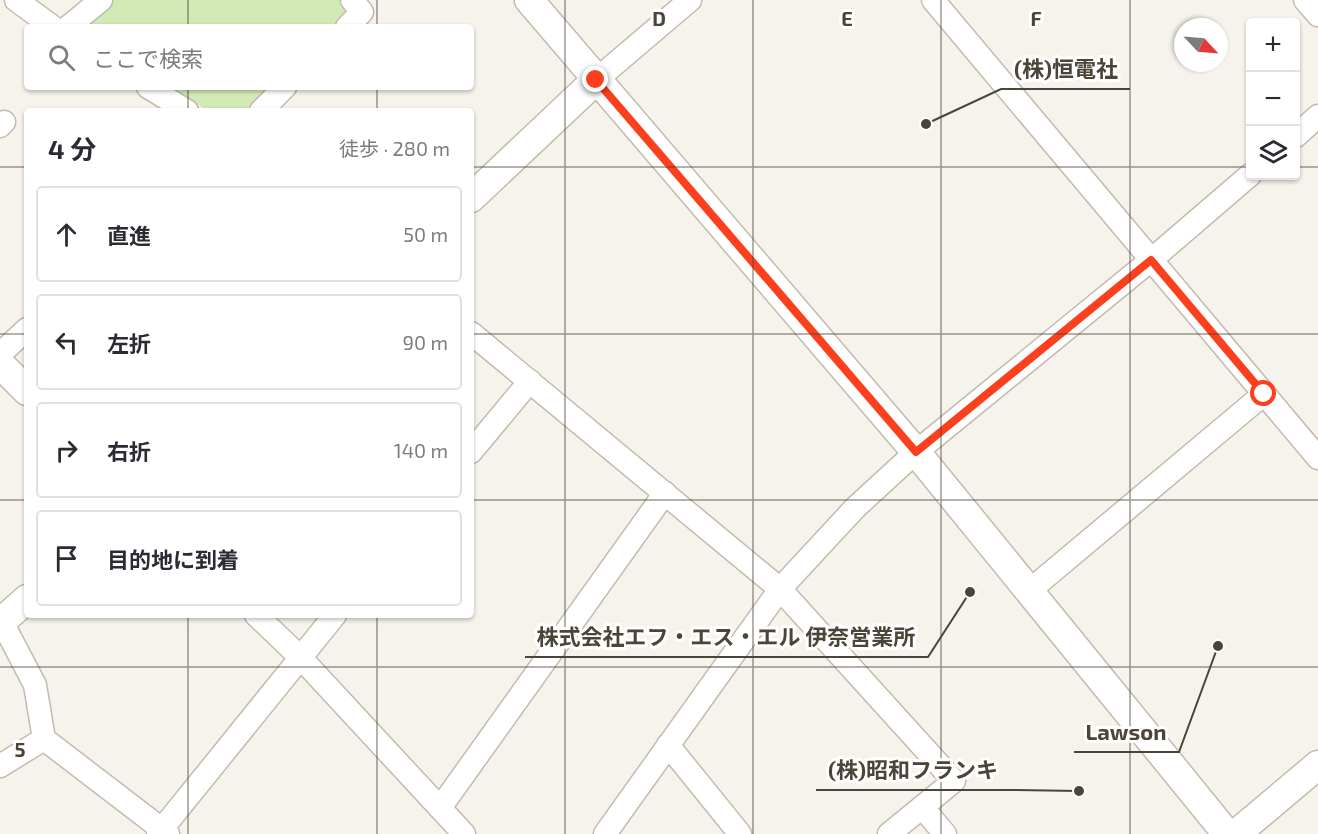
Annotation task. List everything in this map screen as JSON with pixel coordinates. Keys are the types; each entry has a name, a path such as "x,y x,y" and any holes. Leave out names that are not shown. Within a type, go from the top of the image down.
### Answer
{"street":[{"path":"16,0 49,24"},
{"path":"72,24 101,0"},
{"path":"350,24 362,12 352,0"},
{"path":"529,0 916,452 1227,834"},
{"path":"474,195 596,80 690,0"},
{"path":"933,0 1318,458"},
{"path":"1305,0 1318,15"},
{"path":"153,90 182,108"},
{"path":"264,108 282,90"},
{"path":"1300,133 1318,117"},
{"path":"604,834 780,589 855,508 916,452 1246,179"},
{"path":"0,354 24,332"},
{"path":"474,335 780,589 954,781 889,834"},
{"path":"0,364 24,388"},
{"path":"474,448 530,381"},
{"path":"1029,591 1264,394"},
{"path":"440,808 665,493"},
{"path":"24,601 1,620 35,686 44,739 162,833 332,618"},
{"path":"259,618 300,657 464,834"},
{"path":"0,766 44,739"},
{"path":"668,745 740,834"},
{"path":"1236,834 1318,765"},
{"path":"922,807 945,834"}],"green space":[{"path":"111,0 341,0 347,7 346,20 342,24 85,24"},
{"path":"176,90 269,90 248,108 203,108"}],"place":[{"name":"(株)恒電社","path":"926,124"},
{"name":"株式会社エフ・エス・エル 伊奈営業所","path":"970,592"},
{"name":"Lawson","path":"1218,646"},
{"name":"(株)昭和フランキ","path":"1079,791"}],"route":[{"path":"596,80 916,452 1151,260 1264,394"}]}
